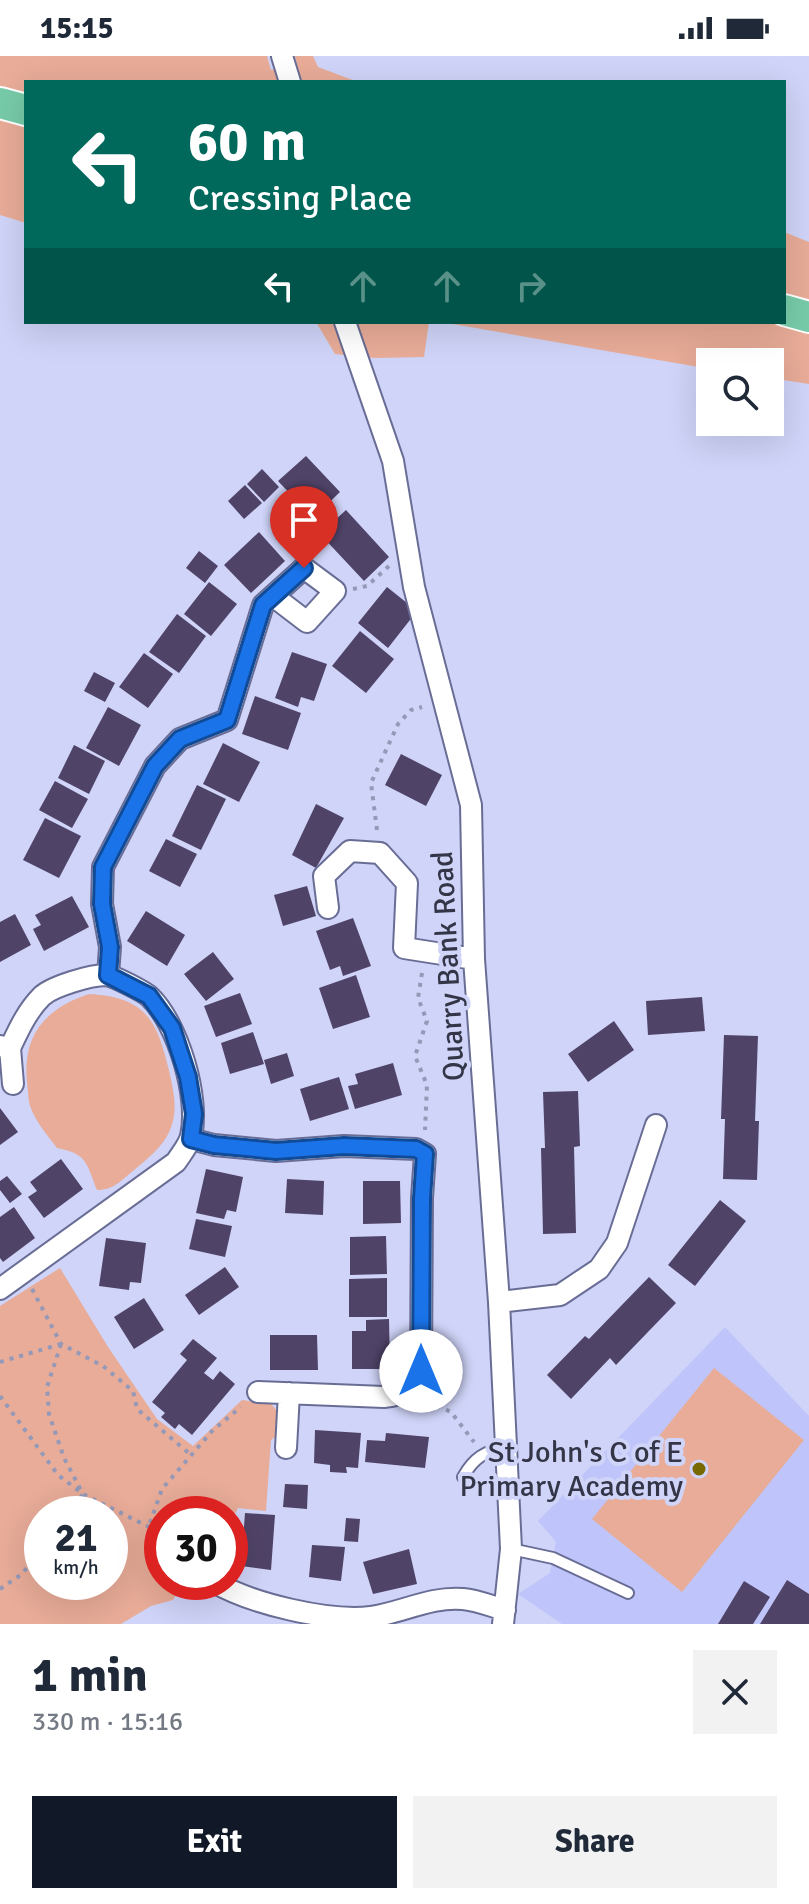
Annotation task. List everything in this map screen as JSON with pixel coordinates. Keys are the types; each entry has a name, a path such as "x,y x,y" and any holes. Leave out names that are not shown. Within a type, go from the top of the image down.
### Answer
{"main road":[{"path":"0,103 24,109"},
{"path":"786,311 809,317"}],"street":[{"name":"Quarry Bank Road","path":"346,324 393,461 414,587 471,805 474,959 499,1302 511,1549 504,1617"},
{"path":"108,975 110,947 102,904 103,867 155,766 180,739 227,720 263,605 304,568 335,591 307,622 273,596"},
{"path":"328,908 324,876 350,851 380,853 407,883 404,948 474,959"},
{"path":"0,1289 176,1162 191,1139 194,1114 172,1028 149,996 108,975 79,980 44,993 5,1047 13,1084"},
{"path":"499,1302 560,1295 599,1269 617,1243 656,1125"},
{"path":"191,1139 254,1150 344,1146 416,1149 425,1154 421,1371 411,1388 403,1395 384,1397 258,1392"},
{"path":"286,1448 289,1393"},
{"path":"248,1595 333,1618 372,1617 427,1603 462,1599 504,1617"}],"lane":[{"path":"463,1477 473,1461 483,1453 506,1446"},
{"path":"511,1549 553,1558 628,1593"}],"path":[{"path":"335,591 367,586 407,549"},
{"path":"380,853 371,783 398,724 411,710 443,700"},
{"path":"425,1154 427,1085 415,1056 427,1021 418,998 426,951"},
{"path":"23,1273 61,1344 103,1366 133,1391 137,1409 191,1455"},
{"path":"0,1362 61,1344"},
{"path":"61,1344 47,1387 49,1414 64,1458 83,1494"},
{"path":"411,1388 435,1406 451,1412 483,1453"},
{"path":"161,1496 162,1489 213,1430 258,1392"},
{"path":"0,1396 58,1475 83,1494 144,1530"},
{"path":"0,1589 24,1571"}],"shaded area":[{"path":"0,56 267,56 271,70 297,65 295,56 313,56 318,67 353,80 24,80 24,96 0,90"},
{"path":"0,117 24,123 24,222 0,215"},
{"path":"786,233 809,242 809,302 786,296"},
{"path":"317,324 429,324 424,357 375,358 335,354"},
{"path":"452,324 784,324 809,331 809,384 784,380 784,348 696,348 696,367"},
{"path":"89,994 125,1001 147,1016 161,1041 174,1102 172,1123 159,1147 116,1184 97,1190 84,1161 75,1153 57,1148 38,1123 30,1106 26,1065 33,1037 40,1026 60,1007"},
{"path":"60,1268 157,1419 193,1446 242,1400 271,1404 279,1413 278,1435 271,1440 266,1511 248,1509 248,1496 144,1496 144,1600 173,1600 151,1606 121,1624 0,1624 0,1306"},
{"name":"St John's C of E Primary Academy","path":"725,1327 809,1416 809,1624 562,1624 518,1594 550,1573 556,1542 538,1521"},
{"path":"714,1368 804,1440 682,1592 592,1519"}],"building":[{"path":"306,456 340,492 313,518 278,481"},
{"path":"262,469 279,487 264,502 247,484"},
{"path":"245,485 262,503 244,519 228,501"},
{"path":"346,510 389,557 364,581 320,534"},
{"path":"259,532 285,561 251,593 224,565"},
{"path":"199,551 218,566 205,583 186,568"},
{"path":"209,582 237,604 211,636 184,614"},
{"path":"387,587 417,611 388,648 358,623"},
{"path":"177,614 206,636 179,673 149,652"},
{"path":"360,631 394,659 366,693 332,666"},
{"path":"292,652 327,664 314,701 301,697 298,707 275,698"},
{"path":"144,653 173,674 148,708 119,687"},
{"path":"94,672 115,683 105,702 84,691"},
{"path":"255,696 301,713 288,750 242,734"},
{"path":"108,707 141,725 119,766 86,748"},
{"path":"223,743 260,762 239,802 203,784"},
{"path":"74,745 105,761 89,794 58,778"},
{"path":"401,754 442,775 426,806 385,785"},
{"path":"55,781 88,799 72,828 39,810"},
{"path":"197,785 226,799 201,850 172,836"},
{"path":"316,804 344,818 316,868 292,855"},
{"path":"45,818 81,836 59,878 23,860"},
{"path":"166,839 197,854 180,887 149,871"},
{"path":"307,886 316,916 283,926 274,895"},
{"path":"72,896 89,927 44,951 33,929 41,925 35,915"},
{"path":"146,911 185,935 167,966 127,941"},
{"path":"15,914 31,945 0,962 0,922"},
{"path":"353,918 371,966 343,976 340,966 330,970 316,931"},
{"path":"213,952 234,979 206,1001 184,974"},
{"path":"356,975 370,1017 333,1029 319,988"},
{"path":"240,993 252,1024 216,1037 204,1006"},
{"path":"702,997 705,1031 648,1035 646,1001"},
{"path":"614,1021 634,1050 588,1082 568,1054"},
{"path":"253,1032 264,1064 230,1074 221,1043"},
{"path":"724,1035 758,1036 755,1121 759,1121 757,1180 723,1179 725,1119 721,1119"},
{"path":"287,1053 294,1076 271,1084 264,1060"},
{"path":"393,1063 402,1095 355,1109 348,1086 358,1084 355,1074"},
{"path":"339,1077 349,1109 310,1121 300,1089"},
{"path":"578,1091 580,1146 574,1147 576,1233 543,1234 543,1092"},
{"path":"0,1108 18,1132 0,1145"},
{"path":"61,1159 83,1189 44,1218 28,1197 37,1191 30,1182"},
{"path":"206,1169 243,1177 236,1212 227,1210 224,1219 196,1213"},
{"path":"7,1176 22,1194 10,1203 0,1190 0,1181"},
{"path":"287,1179 324,1181 323,1215 285,1213"},
{"path":"363,1181 400,1181 401,1223 363,1224"},
{"path":"720,1200 746,1221 695,1286 668,1265"},
{"path":"14,1207 35,1238 3,1262 0,1258 0,1217"},
{"path":"196,1219 232,1226 225,1257 189,1249"},
{"path":"386,1236 387,1274 350,1275 350,1237"},
{"path":"106,1238 146,1243 141,1283 130,1282 129,1290 99,1286"},
{"path":"225,1267 239,1287 199,1315 185,1295"},
{"path":"649,1277 676,1303 616,1365 610,1358 571,1399 547,1375 585,1336 589,1339"},
{"path":"387,1278 387,1317 349,1317 349,1279"},
{"path":"144,1298 164,1330 134,1349 114,1317"},
{"path":"389,1319 390,1369 352,1369 352,1331 366,1331 366,1320"},
{"path":"270,1335 317,1335 318,1370 270,1370"},
{"path":"193,1339 217,1358 204,1373 213,1380 220,1371 235,1384 192,1435 179,1424 175,1429 161,1417 165,1413 152,1402 187,1360 180,1354"},
{"path":"315,1430 361,1433 358,1468 346,1467 347,1473 330,1472 330,1465 314,1463"},
{"path":"386,1433 429,1437 425,1468 365,1462 367,1440 385,1441"},
{"path":"285,1484 308,1485 307,1509 283,1507"},
{"path":"248,1513 275,1515 271,1570 248,1567"},
{"path":"346,1518 360,1519 358,1542 344,1541"},
{"path":"312,1545 345,1547 341,1581 309,1577"},
{"path":"409,1549 417,1584 373,1594 363,1562"},
{"path":"787,1580 809,1594 809,1624 760,1624"},
{"path":"744,1581 770,1597 753,1624 718,1624"}],"place":[{"name":"St John's C of E Primary Academy","path":"699,1469"}],"route":[{"path":"304,568 263,605 227,720 180,739 155,766 103,867 102,904 110,947 108,975 149,996 172,1028 188,1077 194,1114 191,1139 243,1149 276,1151 344,1146 416,1149 425,1154 421,1371"}]}
